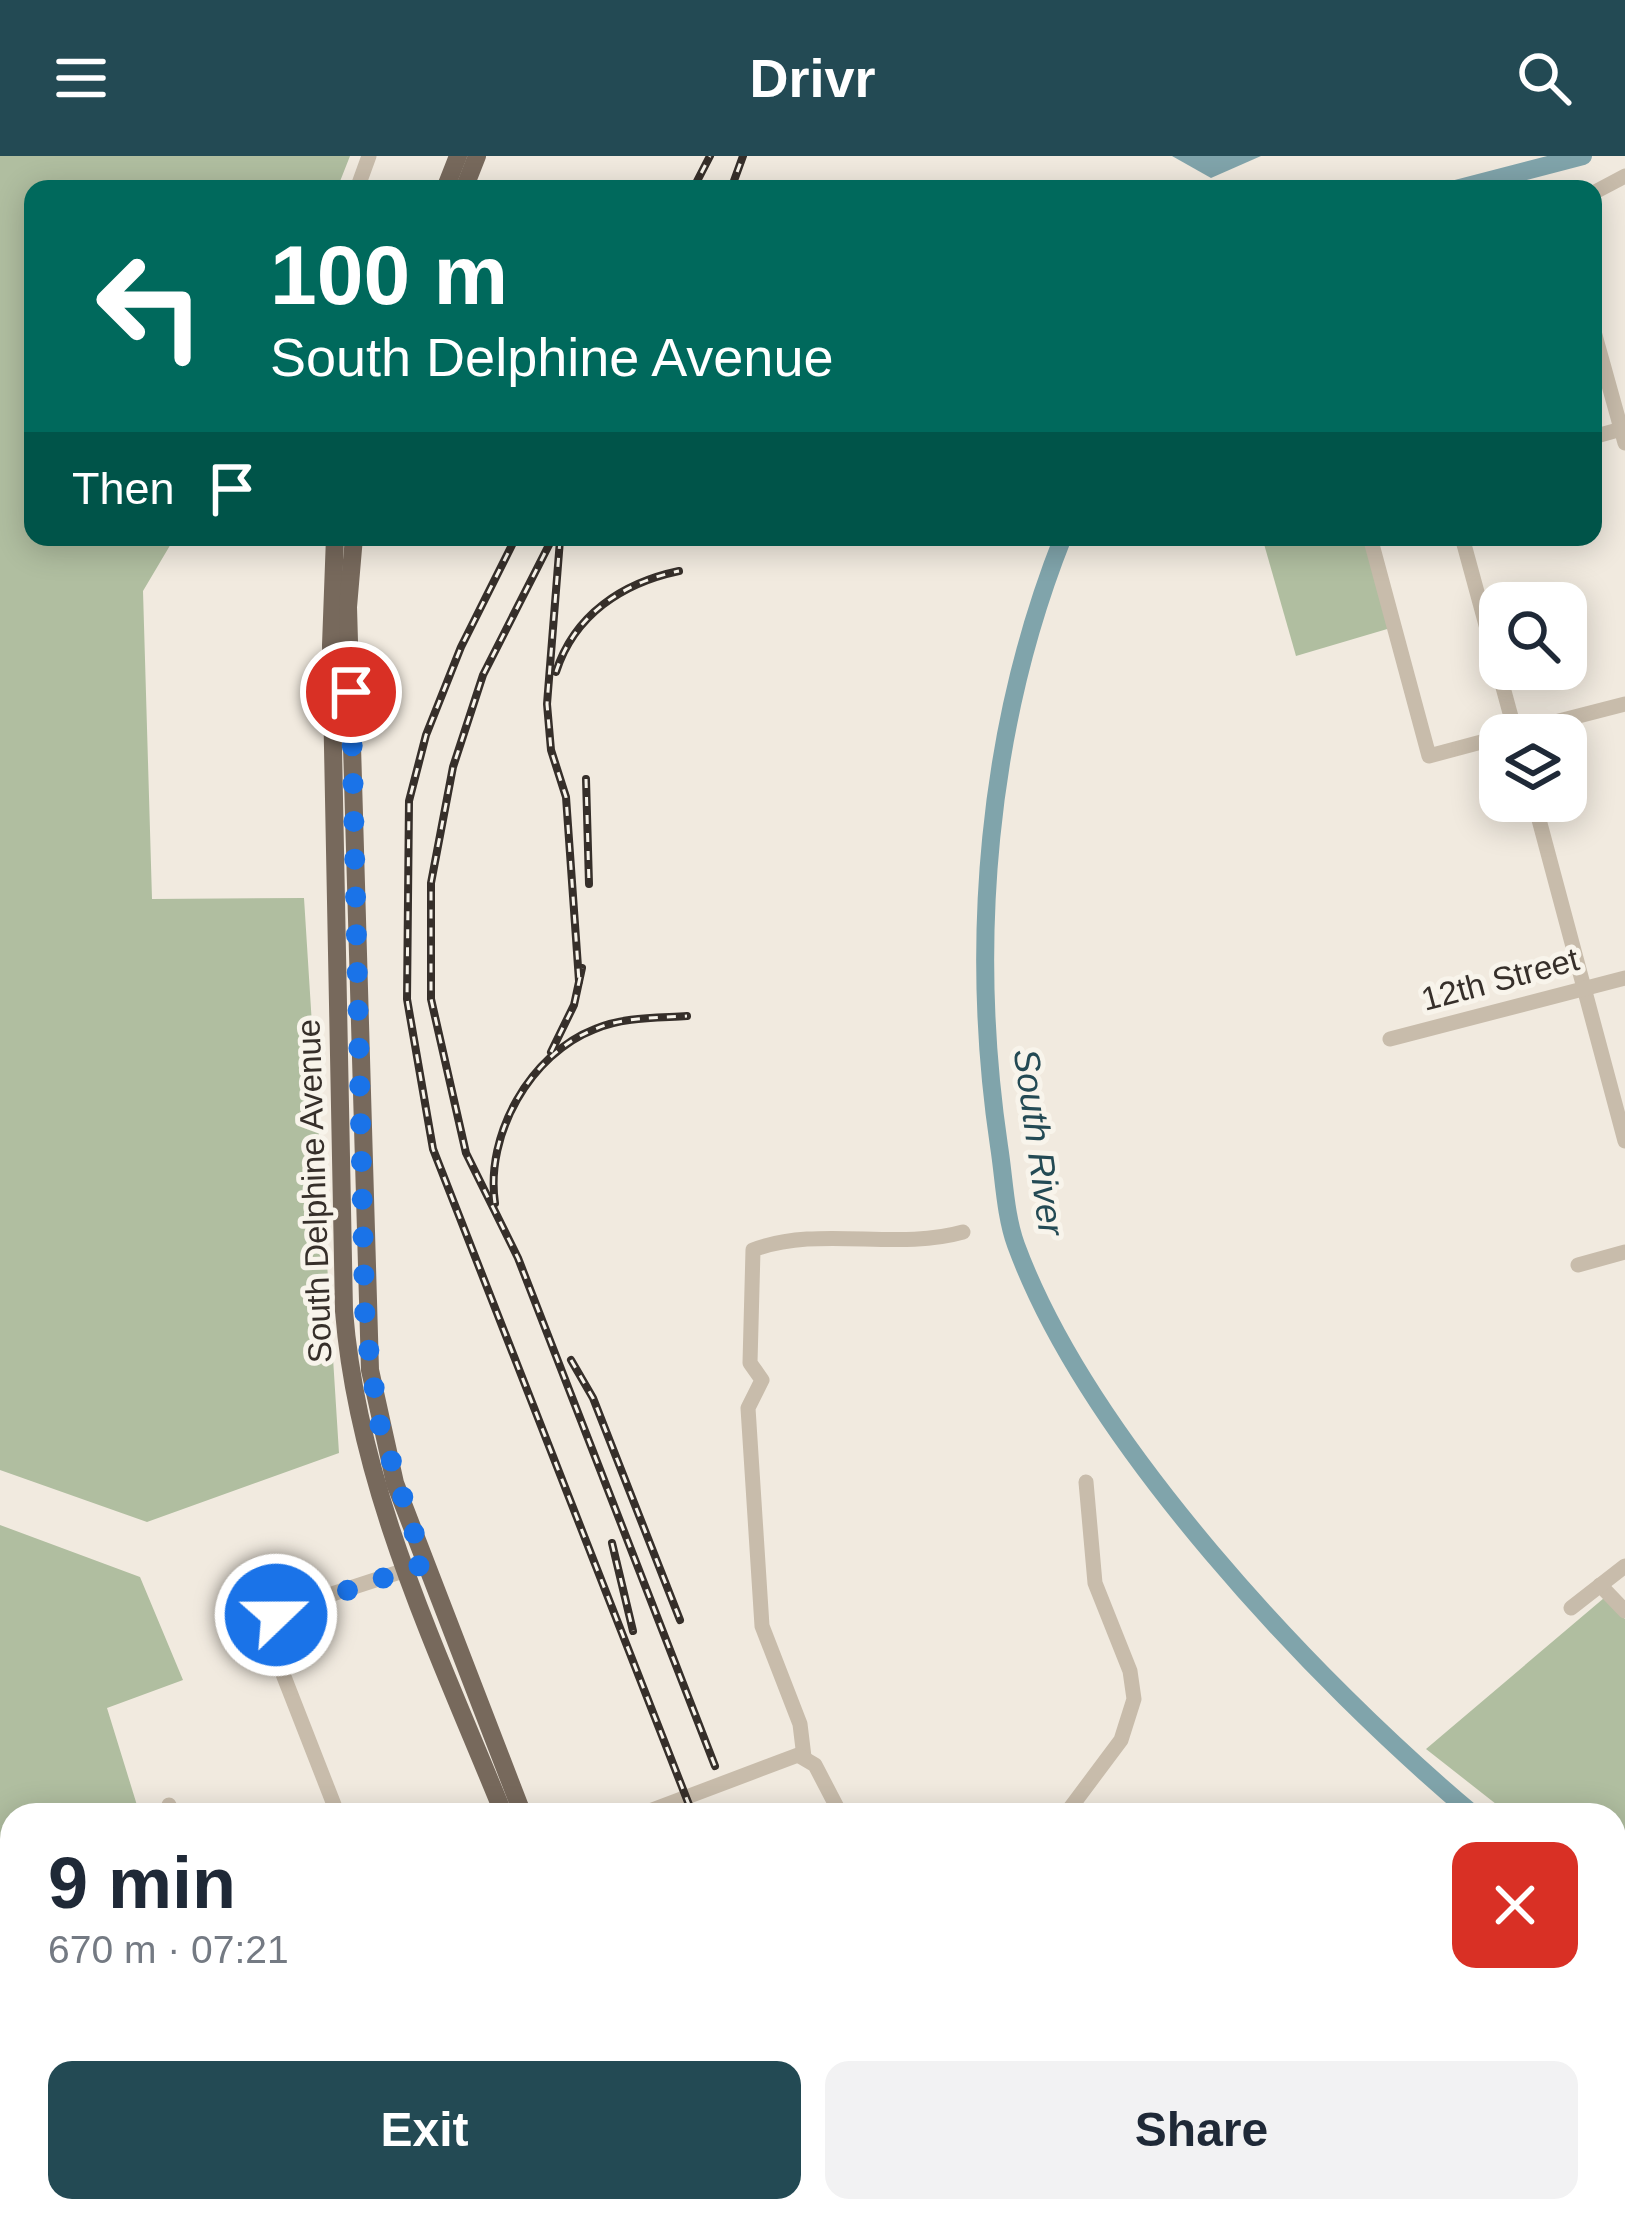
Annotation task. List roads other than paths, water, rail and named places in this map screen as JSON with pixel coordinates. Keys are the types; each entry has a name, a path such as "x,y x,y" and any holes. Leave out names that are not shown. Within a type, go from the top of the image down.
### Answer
{"main road":[{"name":"South Delphine Avenue","path":"334,546 344,1311 362,1436 518,1803"},
{"name":"South Delphine Avenue","path":"353,546 348,607 365,1323 379,1422 416,1567 500,1803"}],"street":[{"path":"1602,359 1624,434"},
{"path":"1372,546 1429,756 1479,743"},
{"path":"1464,546 1504,714"},
{"path":"1587,714 1625,704"},
{"path":"1540,822 1625,1141"},
{"name":"12th Street","path":"1390,1039 1625,977"},
{"path":"834,1803 815,1766 804,1757 800,1724 761,1618 748,1408 761,1380 750,1363 752,1250 796,1242 904,1240 963,1232"},
{"path":"1578,1264 1625,1252"},
{"path":"1074,1803 1121,1740 1134,1699 1130,1671 1095,1583 1086,1482"},
{"path":"1571,1608 1625,1566"},
{"path":"334,1803 269,1631 271,1620 284,1610 416,1567"},
{"path":"1600,1586 1625,1611"},
{"path":"670,1803 776,1760 804,1757"}],"water":[{"path":"1172,156 1261,156 1211,178"}],"waterway":[{"name":"South River","path":"1491,180 1583,156"},
{"name":"South River","path":"1060,546 1037,610 1001,760 986,915 990,1070 1007,1209 1016,1245 1050,1320 1095,1398 1150,1476 1278,1627 1345,1697 1460,1803"}],"railway":[{"path":"698,180 710,156"},
{"path":"734,180 743,156"},
{"path":"512,546 461,647 426,735 409,801 407,999 433,1149 688,1803"},
{"path":"548,546 483,675 453,767 431,883 431,999 466,1153 518,1258 715,1766"},
{"path":"560,546 547,704 551,750 566,797 579,981"},
{"path":"556,672 575,634 603,605 638,584 679,571"},
{"path":"586,779 589,884"},
{"path":"551,1052 574,1005 582,968"},
{"path":"495,1203 497,1151 505,1125 532,1077 551,1057 606,1025 687,1016"},
{"path":"571,1360 593,1398 680,1620"},
{"path":"612,1543 633,1631"}]}
